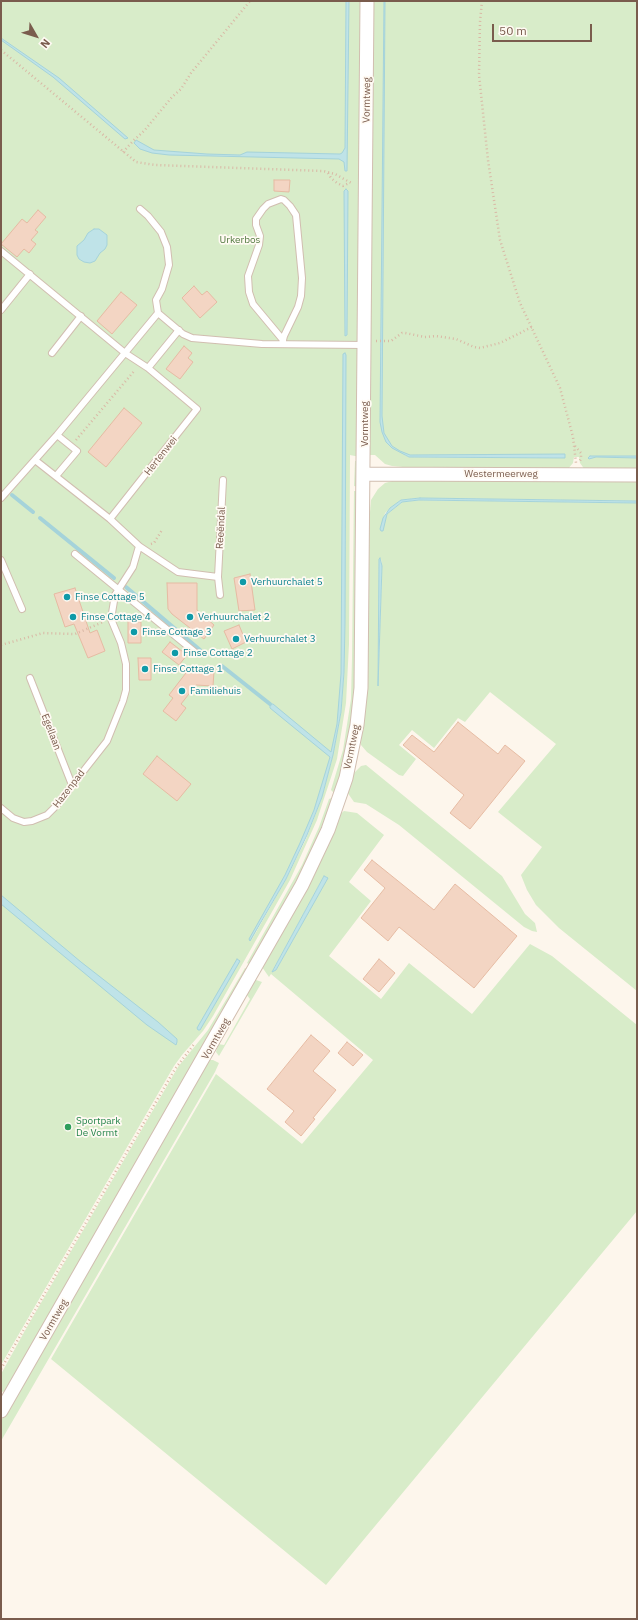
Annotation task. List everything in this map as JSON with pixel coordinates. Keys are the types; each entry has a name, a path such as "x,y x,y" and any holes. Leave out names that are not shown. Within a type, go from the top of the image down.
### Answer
{"street":[{"name":"Vormtweg","path":"2,1407 310,872 328,830 349,765 360,702 364,474 371,343 368,1"},
{"name":"Westermeerweg","path":"364,474 637,475"}],"lane":[{"path":"281,199 290,206 296,215 302,278 301,296 298,308 282,342 253,304 249,292 248,276 259,245 260,236 256,225 256,219 260,212 268,204 281,199"},
{"path":"140,209 161,232 167,247 169,265 162,288 156,300 158,313 187,337 262,344 282,342 371,343"},
{"path":"1,250 125,353 148,368 179,330"},
{"path":"1,310 30,274"},
{"path":"1,498 57,435 158,313"},
{"path":"52,353 81,316"},
{"name":"Hertenwei","path":"110,519 197,409 148,368"},
{"path":"56,476 77,451 57,435"},
{"path":"35,460 110,519 139,546 178,572 218,577"},
{"name":"Reeëndal","path":"220,595 218,577 223,480"},
{"path":"111,619 112,605 118,590 133,567 139,546"},
{"path":"75,554 196,653"},
{"path":"1,560 22,609"},
{"name":"Hazenpad","path":"1,808 13,818 24,822 40,819 47,815 56,806 107,741 123,701 127,680 126,664 121,642 111,619"},
{"name":"Egellaan","path":"30,678 72,785"}],"path":[{"path":"124,152 144,131 172,97 181,89 191,73 250,1"},
{"path":"482,1 479,76 500,240 520,303 560,388 575,446 576,465 581,459 581,453 575,446"},
{"path":"1,50 136,162 155,165 328,172 351,184 343,186 337,183 328,172"},
{"path":"371,343 390,341 402,333 405,333 425,337 436,336 456,339 480,348 500,343 532,327"},
{"path":"71,446 140,364"},
{"path":"147,551 150,544 154,543 162,530"},
{"path":"1,646 43,633 75,634 111,619"},
{"name":"Vormtweg","path":"1,1369 175,1068 197,1041"}],"green space":[{"name":"Urkerbos","path":"1,1 637,1 637,470 585,470 580,463 579,457 574,457 573,463 567,470 403,469 403,467 385,464 375,455 360,455 360,457 350,455 349,644 346,703 337,759 317,820 290,880 213,1016 203,1031 174,1066 1,1365","holes":["346,455 344,672 341,712 333,755 341,697 344,613","405,455 565,457 565,458 409,457","333,755 322,797 306,839 286,879 251,941 305,837"]},
{"path":"355,461 359,461 359,487 354,486"},
{"path":"396,480 637,481 637,501 420,498 401,500 385,513 382,528 387,514 402,502 419,500 637,503 637,991 559,928 536,905 527,890 521,875 542,847 498,812 556,744 490,692 465,722 458,718 434,748 412,730 399,745 416,759 403,776 399,775 367,752 361,745 368,512 370,512 371,500 378,489 385,483","holes":["379,559 381,559 382,566 378,686"]},
{"path":"354,491 359,491 356,695 342,769 335,794 331,790 343,750 351,699"},
{"path":"366,765 502,876 525,914 535,923 537,932 524,927 399,825 366,804 354,802 347,792 352,775 361,766"},
{"path":"334,797 317,845 252,966 247,963 302,865 319,827 329,799"},
{"path":"344,811 357,813 384,835 349,882 371,901 329,956 381,999 409,963 472,1014 530,944 552,956 637,1025 637,1211 326,1585 51,1359 216,1074 302,1144 373,1060 271,974 269,977 262,967 296,908 339,815","holes":["324,876 327,878 276,970 272,972"]},
{"path":"245,968 250,971 7,1391 1,1392 1,1374 27,1327 178,1067 208,1030"},
{"path":"256,980 262,982 219,1056 216,1052 218,1044 224,1045 250,999 246,994"},
{"path":"209,1060 219,1063 215,1072 1,1441 1,1421"}],"water":[{"path":"346,1 349,1 347,171 345,171 344,162 339,159 169,155 152,153 140,149 134,143 136,140 154,150 207,154 240,155 247,152 342,153 345,148"},
{"path":"384,1 382,416 384,433 392,446 410,455 565,454 565,458 409,457 392,448 386,442 382,432 380,422"},
{"path":"1,38 59,78 128,138 125,139 53,77 1,40"},
{"path":"346,189 348,191 347,335 345,336 344,191"},
{"path":"94,229 99,229 107,235 107,245 95,261 90,263 84,262 79,259 77,255 77,246 84,240 88,233"},
{"path":"345,353 345,623 344,672 341,712 333,755 322,797 307,835 286,879 250,941 249,939 285,875 300,843 314,810 330,757 270,708 270,704 273,704 331,752 337,724 341,674 343,354"},
{"path":"590,456 637,456 637,458 596,457 589,459 588,458"},
{"path":"420,498 637,501 637,503 419,500 402,502 387,514 383,531 381,531 380,529 383,518 390,508 401,500"},
{"path":"380,558 382,566 378,686 379,559"},
{"path":"324,876 328,878 276,970 272,972"},
{"path":"1,895 81,962 158,1022 177,1039 176,1045 147,1025 1,904"},
{"path":"237,959 240,961 200,1030 198,1030 197,1028"}],"building":[{"path":"274,180 290,180 289,192 274,191"},
{"path":"38,210 46,217 35,230 38,232 31,240 36,244 29,253 24,249 17,257 1,244 22,219 27,223"},
{"path":"194,286 202,295 207,291 217,302 200,318 182,298"},
{"path":"121,292 137,305 112,334 97,321"},
{"path":"184,346 192,353 188,358 193,362 180,379 166,369"},
{"path":"124,408 142,423 106,467 88,452"},
{"path":"250,574 255,610 239,611 234,578"},
{"path":"167,583 197,583 197,610 214,625 204,639 172,614 168,609"},
{"path":"75,588 90,633 97,630 105,651 88,658 74,624 65,627 54,594"},
{"name":"Finse Cottage 3","path":"128,621 141,622 141,643 128,643"},
{"name":"Verhuurchalet 3","path":"239,625 246,642 232,649 224,631"},
{"name":"Finse Cottage 2","path":"170,642 187,655 179,665 162,652"},
{"name":"Finse Cottage 1","path":"138,658 151,658 151,680 139,680"},
{"name":"Familiehuis","path":"189,669 214,671 213,686 196,685 181,704 186,708 176,721 163,711 173,698 169,695"},
{"path":"458,722 498,754 505,745 525,761 470,829 450,813 464,795 403,745 412,735 434,752"},
{"path":"157,756 191,784 177,801 143,774"},
{"path":"372,860 434,910 455,884 517,936 474,988 399,927 388,941 361,918 385,888 364,870"},
{"path":"379,959 395,973 379,992 363,979"},
{"path":"311,1035 330,1051 313,1071 336,1090 313,1118 315,1119 301,1136 285,1122 294,1111 267,1089"},
{"path":"347,1042 363,1055 353,1066 338,1053"}],"waterway":[{"path":"12,495 33,512"},
{"path":"40,518 114,578"},
{"path":"126,587 200,650"},
{"path":"222,666 270,704"}],"place":[{"name":"Verhuurchalet 5","path":"243,582"},
{"name":"Finse Cottage 5","path":"67,597"},
{"name":"Finse Cottage 4","path":"73,617"},
{"name":"Verhuurchalet 2","path":"190,617"},
{"name":"Finse Cottage 3","path":"134,632"},
{"name":"Verhuurchalet 3","path":"236,639"},
{"name":"Finse Cottage 2","path":"175,653"},
{"name":"Finse Cottage 1","path":"145,669"},
{"name":"Familiehuis","path":"182,691"},
{"name":"Sportpark De Vormt","path":"68,1127"}]}
